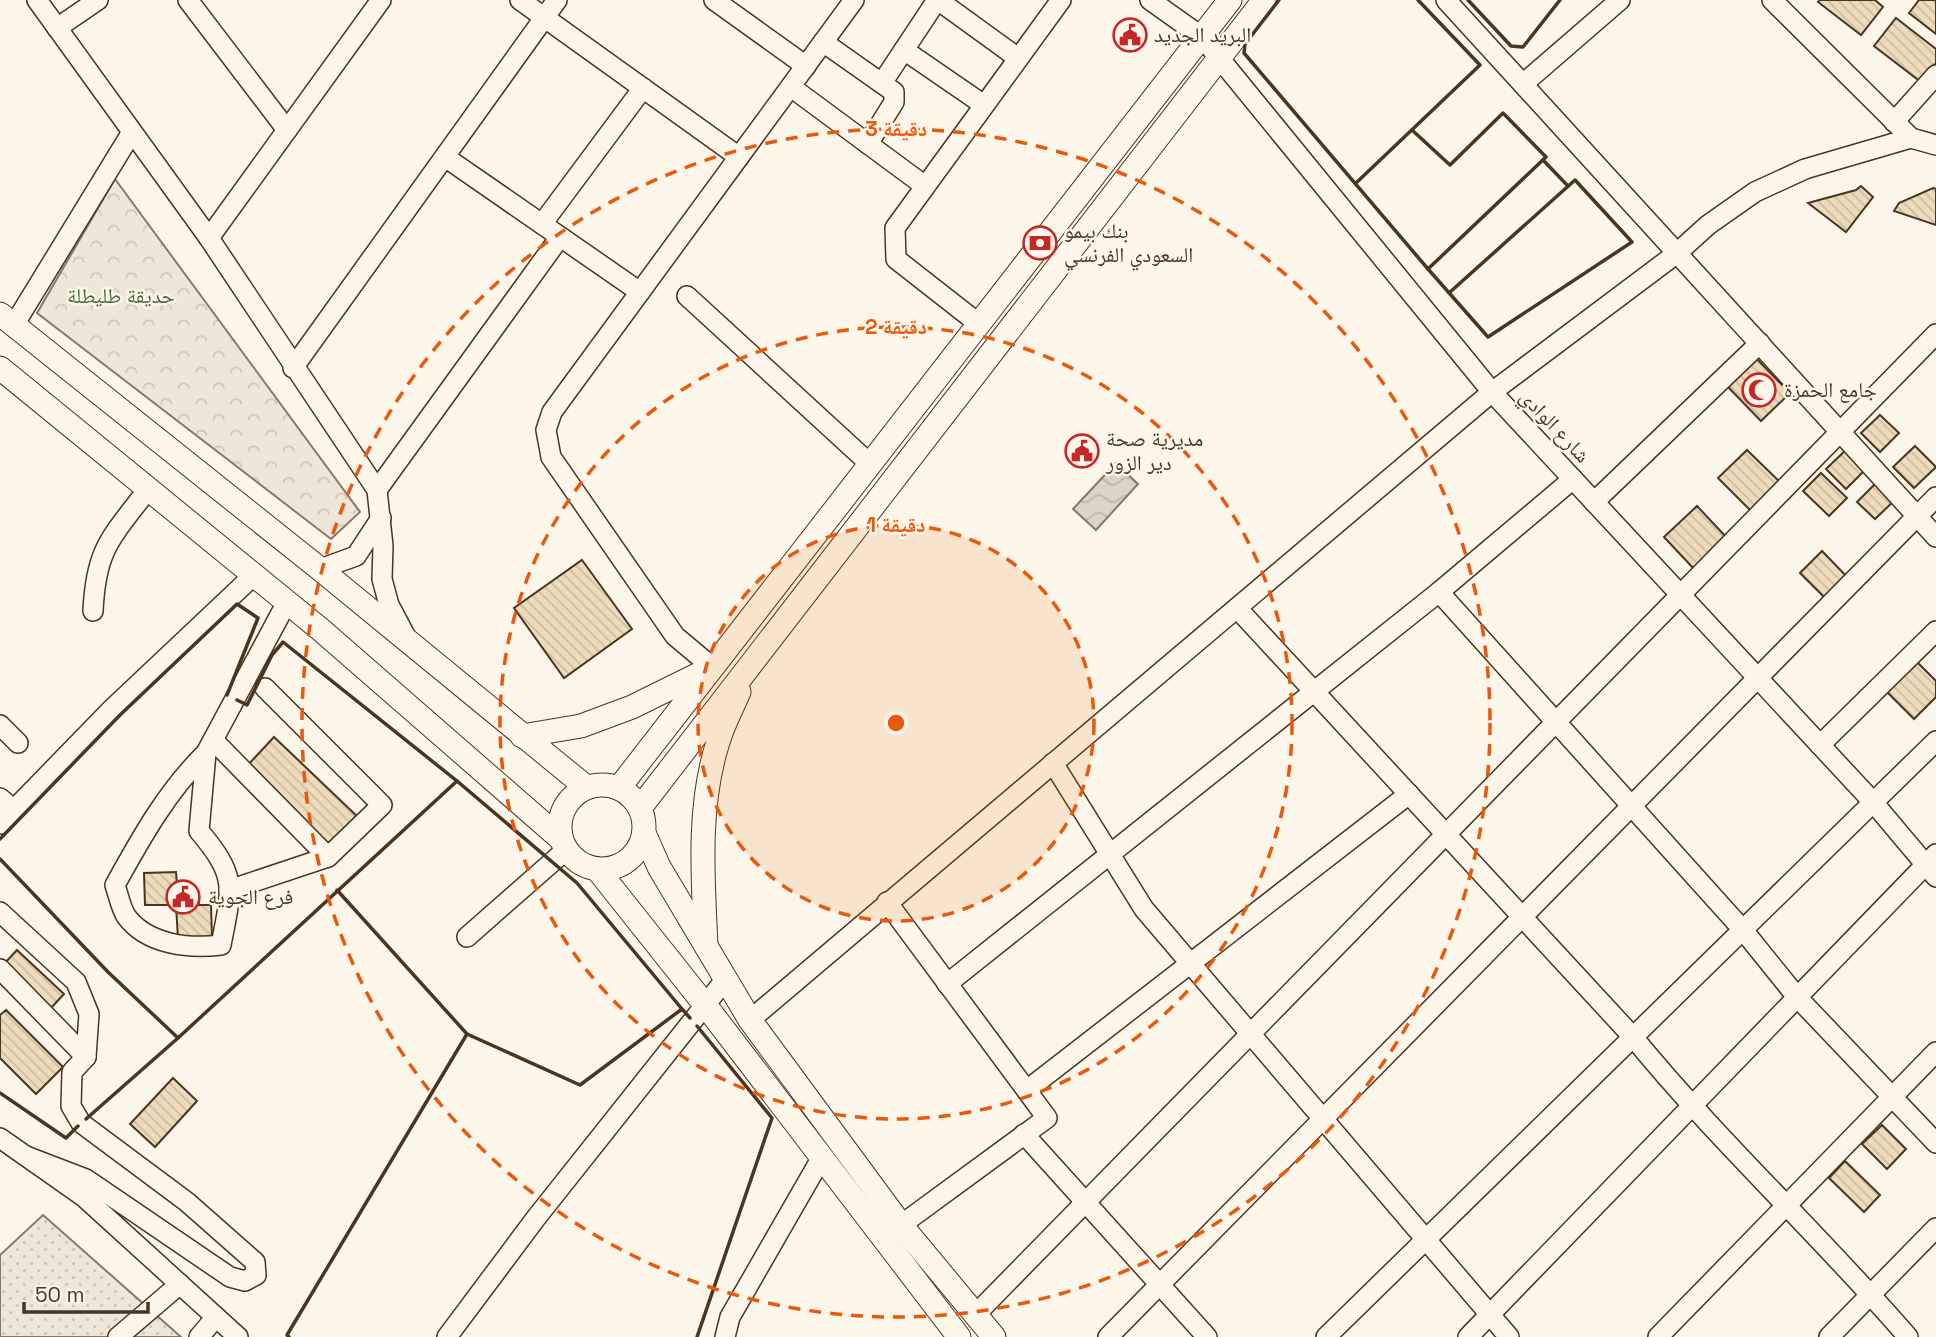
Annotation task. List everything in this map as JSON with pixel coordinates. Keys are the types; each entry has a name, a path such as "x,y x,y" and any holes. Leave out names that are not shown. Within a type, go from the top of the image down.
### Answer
{"main road":[{"path":"619,788 1230,0"},
{"path":"640,808 1264,0"},
{"path":"7,320 320,569 586,788"},
{"path":"0,368 287,602 563,845 574,860 597,869 706,1006 959,1337"},
{"path":"706,949 702,850 706,794 718,741 753,660"},
{"path":"522,737 581,726 619,712 712,667"},
{"path":"563,845 561,814 575,794 586,788 608,785 631,796 640,808 644,832 659,867 750,1020 901,1225 994,1337"},
{"path":"597,869 623,864 633,856 644,832"}],"street":[{"path":"37,0 209,238 293,368 377,490 381,518 382,579 389,605 408,641"},
{"path":"57,28 98,0"},
{"path":"188,0 286,130"},
{"path":"209,238 381,0"},
{"path":"520,0 738,157"},
{"path":"293,368 557,0"},
{"path":"714,0 806,66"},
{"path":"712,667 675,636 551,457 546,430 552,412 854,0"},
{"path":"882,83 938,0 1018,58"},
{"path":"979,324 896,259 895,228 1061,0"},
{"name":"شارع الوادي","path":"1150,0 1202,37 1492,392 1932,865"},
{"path":"1446,0 1936,537"},
{"path":"1522,84 1620,0"},
{"path":"1772,0 1911,138 1936,145"},
{"path":"823,42 894,92 894,102 868,144"},
{"path":"904,50 984,105"},
{"path":"1894,122 1936,75"},
{"path":"790,87 925,186"},
{"path":"542,224 643,88"},
{"path":"7,320 132,132"},
{"path":"750,1020 1492,392 1676,254 1708,225 1755,192 1805,169 1911,138"},
{"path":"444,158 640,292"},
{"path":"377,490 560,237"},
{"path":"687,296 870,464"},
{"path":"976,1314 1936,334"},
{"path":"1594,502 1760,343"},
{"path":"947,984 1439,592 1573,479"},
{"path":"93,611 95,575 103,550 148,489"},
{"path":"1108,1337 1936,497"},
{"path":"320,569 356,556 381,518"},
{"path":"4,811 254,575"},
{"path":"1439,592 1743,930 1797,997 1936,1143"},
{"path":"210,747 199,831 219,854 230,878 221,945 200,948 174,945 148,933 126,916 115,885 140,839 183,776 210,747 287,602"},
{"path":"1237,608 1633,1037 1691,1107 1787,1204 1908,1337"},
{"path":"1820,745 1936,631"},
{"path":"229,890 328,857 382,805 265,688"},
{"path":"0,724 18,743"},
{"path":"1326,1337 1936,741"},
{"path":"210,747 328,857"},
{"path":"1053,763 1144,909 1509,1337"},
{"path":"1027,1090 1409,794"},
{"path":"467,937 563,845"},
{"path":"1468,1337 1797,997 1932,865"},
{"path":"887,902 1047,1118 901,1225"},
{"path":"0,912 75,982 89,1014 86,1057 72,1072 71,1106 81,1123 187,1202 255,1262 256,1275 245,1281 230,1277 86,1179 26,1157"},
{"path":"0,969 86,1057"},
{"path":"447,1337 536,1218 725,980"},
{"path":"1658,1337 1936,1052"},
{"path":"1024,1135 1207,1337"},
{"path":"0,1138 84,1197 238,1337"},
{"path":"725,1337 730,1317 822,1157"},
{"path":"1829,1337 1936,1228"},
{"path":"118,1337 180,1284"},
{"path":"199,1337 216,1317"}],"green space":[{"name":"حديقة طليطلة","path":"115,179 360,512 331,539 37,313"},
{"path":"43,1215 181,1337 0,1337 0,1255"}],"water":[{"path":"1116,463 1138,484 1096,530 1073,509"}],"building":[{"path":"1875,0 1883,7 1861,35 1818,2"},
{"path":"1919,0 1936,0 1936,34 1909,13"},
{"path":"1896,18 1936,49 1936,63 1921,82 1874,46"},
{"path":"1861,186 1873,197 1846,232 1808,203 1856,190"},
{"path":"1936,189 1936,225 1894,211 1899,203"},
{"name":"جامع الحمزة","path":"1756,358 1790,393 1761,421 1727,386"},
{"path":"1880,415 1899,433 1880,452 1861,433"},
{"path":"1915,446 1936,467 1914,488 1893,467"},
{"path":"1849,447 1868,467 1846,489 1826,469"},
{"path":"1747,450 1782,484 1753,513 1718,478"},
{"path":"1821,473 1847,498 1829,516 1803,491"},
{"path":"1878,481 1896,499 1875,519 1857,502"},
{"path":"1697,506 1728,539 1695,570 1664,537"},
{"path":"1822,551 1853,583 1831,604 1800,573"},
{"path":"582,560 632,629 564,678 514,608"},
{"path":"1914,659 1936,681 1936,697 1914,719 1884,689"},
{"path":"274,737 360,819 331,849 246,767"},
{"path":"176,872 177,884 186,885 198,894 199,905 211,905 212,938 178,939 176,905 145,905 144,873"},
{"path":"17,950 64,994 51,1008 4,964"},
{"path":"6,1010 63,1067 36,1094 0,1058 0,1015"},
{"path":"173,1078 197,1101 155,1147 130,1124"},
{"path":"1882,1125 1906,1149 1887,1169 1862,1144"},
{"path":"1845,1161 1880,1195 1864,1212 1829,1178"}],"wall":[{"path":"1279,0 1245,44 1244,53 1428,269 1546,157 1503,113 1450,165 1412,130"},
{"path":"1356,183 1480,65 1418,0"},
{"path":"1468,0 1511,46 1523,47 1560,0"},
{"path":"1543,160 1568,186"},
{"path":"1428,269 1488,337 1632,242 1575,180 1449,293"},
{"path":"0,839 120,715 237,604 258,618 227,695"},
{"path":"237,700 247,705 272,655 283,642 457,781 577,883 682,1009"},
{"path":"0,859 108,972 178,1038 457,781"},
{"path":"337,890 467,1034"},
{"path":"289,1337 287,1335 467,1034 580,1085 682,1009 690,1018"},
{"path":"697,1026 772,1118 697,1337"},
{"path":"86,1119 178,1038"},
{"path":"0,1093 66,1138 78,1126"}],"place":[{"name":"البريد الجديد","path":"1130,35"},
{"name":"بنك بيمو السعودي الفرنسي","path":"1040,243"},
{"name":"جامع الحمزة","path":"1759,390"},
{"name":"مديرية صحة دير الزور","path":"1082,451"},
{"name":"فرع الجوية","path":"183,897"}]}
